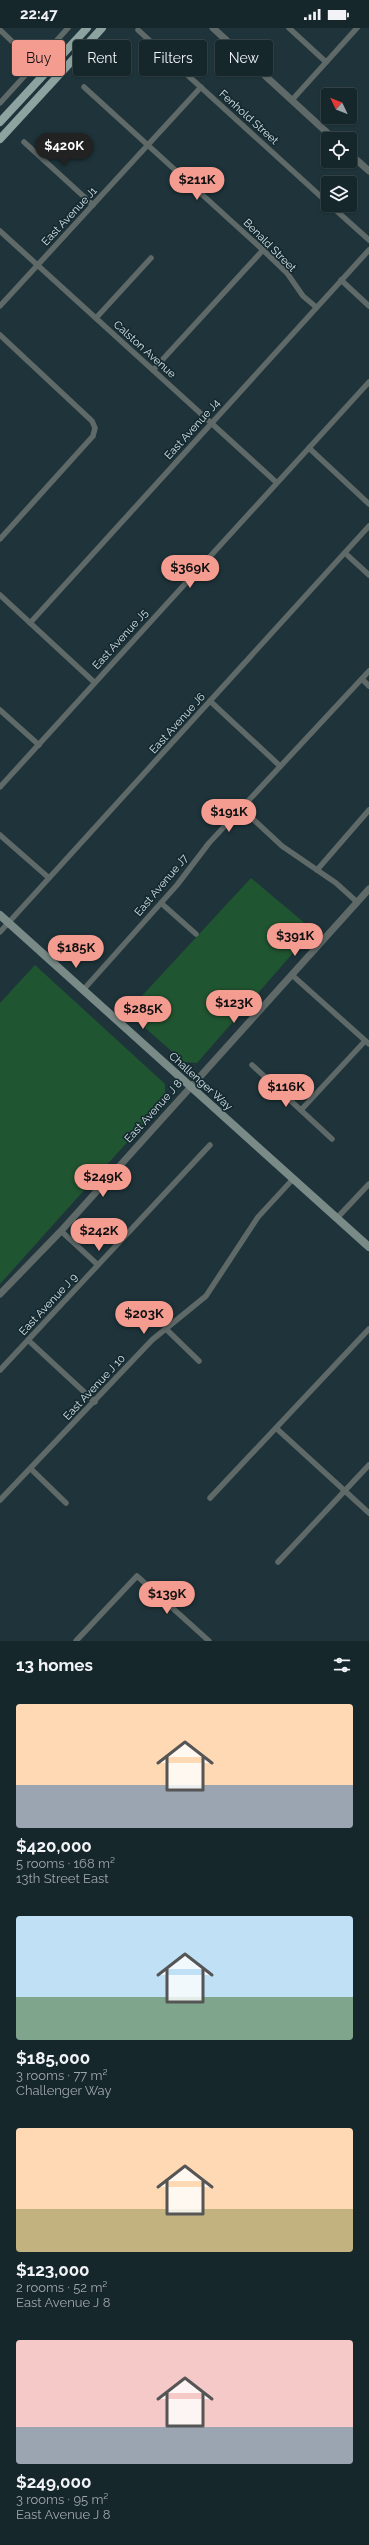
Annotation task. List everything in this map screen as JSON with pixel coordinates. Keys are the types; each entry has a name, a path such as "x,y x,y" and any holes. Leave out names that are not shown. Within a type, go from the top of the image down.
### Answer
{"main road":[{"path":"0,122 87,28"},
{"path":"0,139 102,28"},
{"name":"Challenger Way","path":"0,915 369,1247"}],"street":[{"path":"57,40 68,28"},
{"path":"213,28 326,132"},
{"path":"289,28 326,62"},
{"path":"292,100 358,28"},
{"path":"0,30 12,41"},
{"name":"Fenhold Street","path":"138,30 321,197"},
{"path":"0,103 25,76"},
{"name":"Benald Street","path":"84,87 263,250 287,273 303,296 316,307"},
{"name":"East Avenue J1","path":"0,306 201,87"},
{"path":"24,142 93,205"},
{"path":"357,159 368,168"},
{"path":"338,212 369,240"},
{"name":"Calston Avenue","path":"0,231 276,482"},
{"path":"153,370 263,250"},
{"name":"East Avenue J4","path":"30,623 369,250"},
{"path":"96,318 151,258"},
{"path":"341,280 369,306"},
{"path":"0,336 92,421 96,428 93,436 0,539"},
{"name":"East Avenue J5","path":"0,787 276,482 369,382"},
{"path":"309,448 369,504"},
{"name":"East Avenue J6","path":"0,932 369,526"},
{"path":"345,553 369,575"},
{"path":"0,595 94,682"},
{"name":"East Avenue J7","path":"84,989 161,903 209,843 369,671"},
{"path":"362,679 369,686"},
{"path":"210,701 280,766"},
{"path":"0,710 39,745"},
{"path":"241,808 282,846 317,870 357,902"},
{"path":"317,870 369,810"},
{"path":"0,835 49,878"},
{"name":"East Avenue J 8","path":"0,1294 61,1231 369,889"},
{"path":"161,903 196,934"},
{"path":"292,975 367,1043 301,1110"},
{"path":"252,1065 332,1139"},
{"name":"East Avenue J 9","path":"0,1370 210,1145"},
{"name":"East Avenue J 10","path":"0,1500 95,1402 152,1340 206,1296 258,1217 293,1179"},
{"path":"337,1218 369,1184"},
{"path":"61,1231 98,1265"},
{"path":"166,1328 198,1361"},
{"path":"210,1498 369,1329"},
{"path":"28,1340 95,1402"},
{"path":"276,1428 369,1513"},
{"path":"278,1562 369,1466"},
{"path":"31,1469 66,1503"},
{"path":"76,1641 137,1576 207,1640"}],"green space":[{"path":"251,878 313,930 197,1063 184,1062 127,1012"},
{"path":"35,965 165,1084 165,1097 148,1119 0,1284 0,1003"}]}
